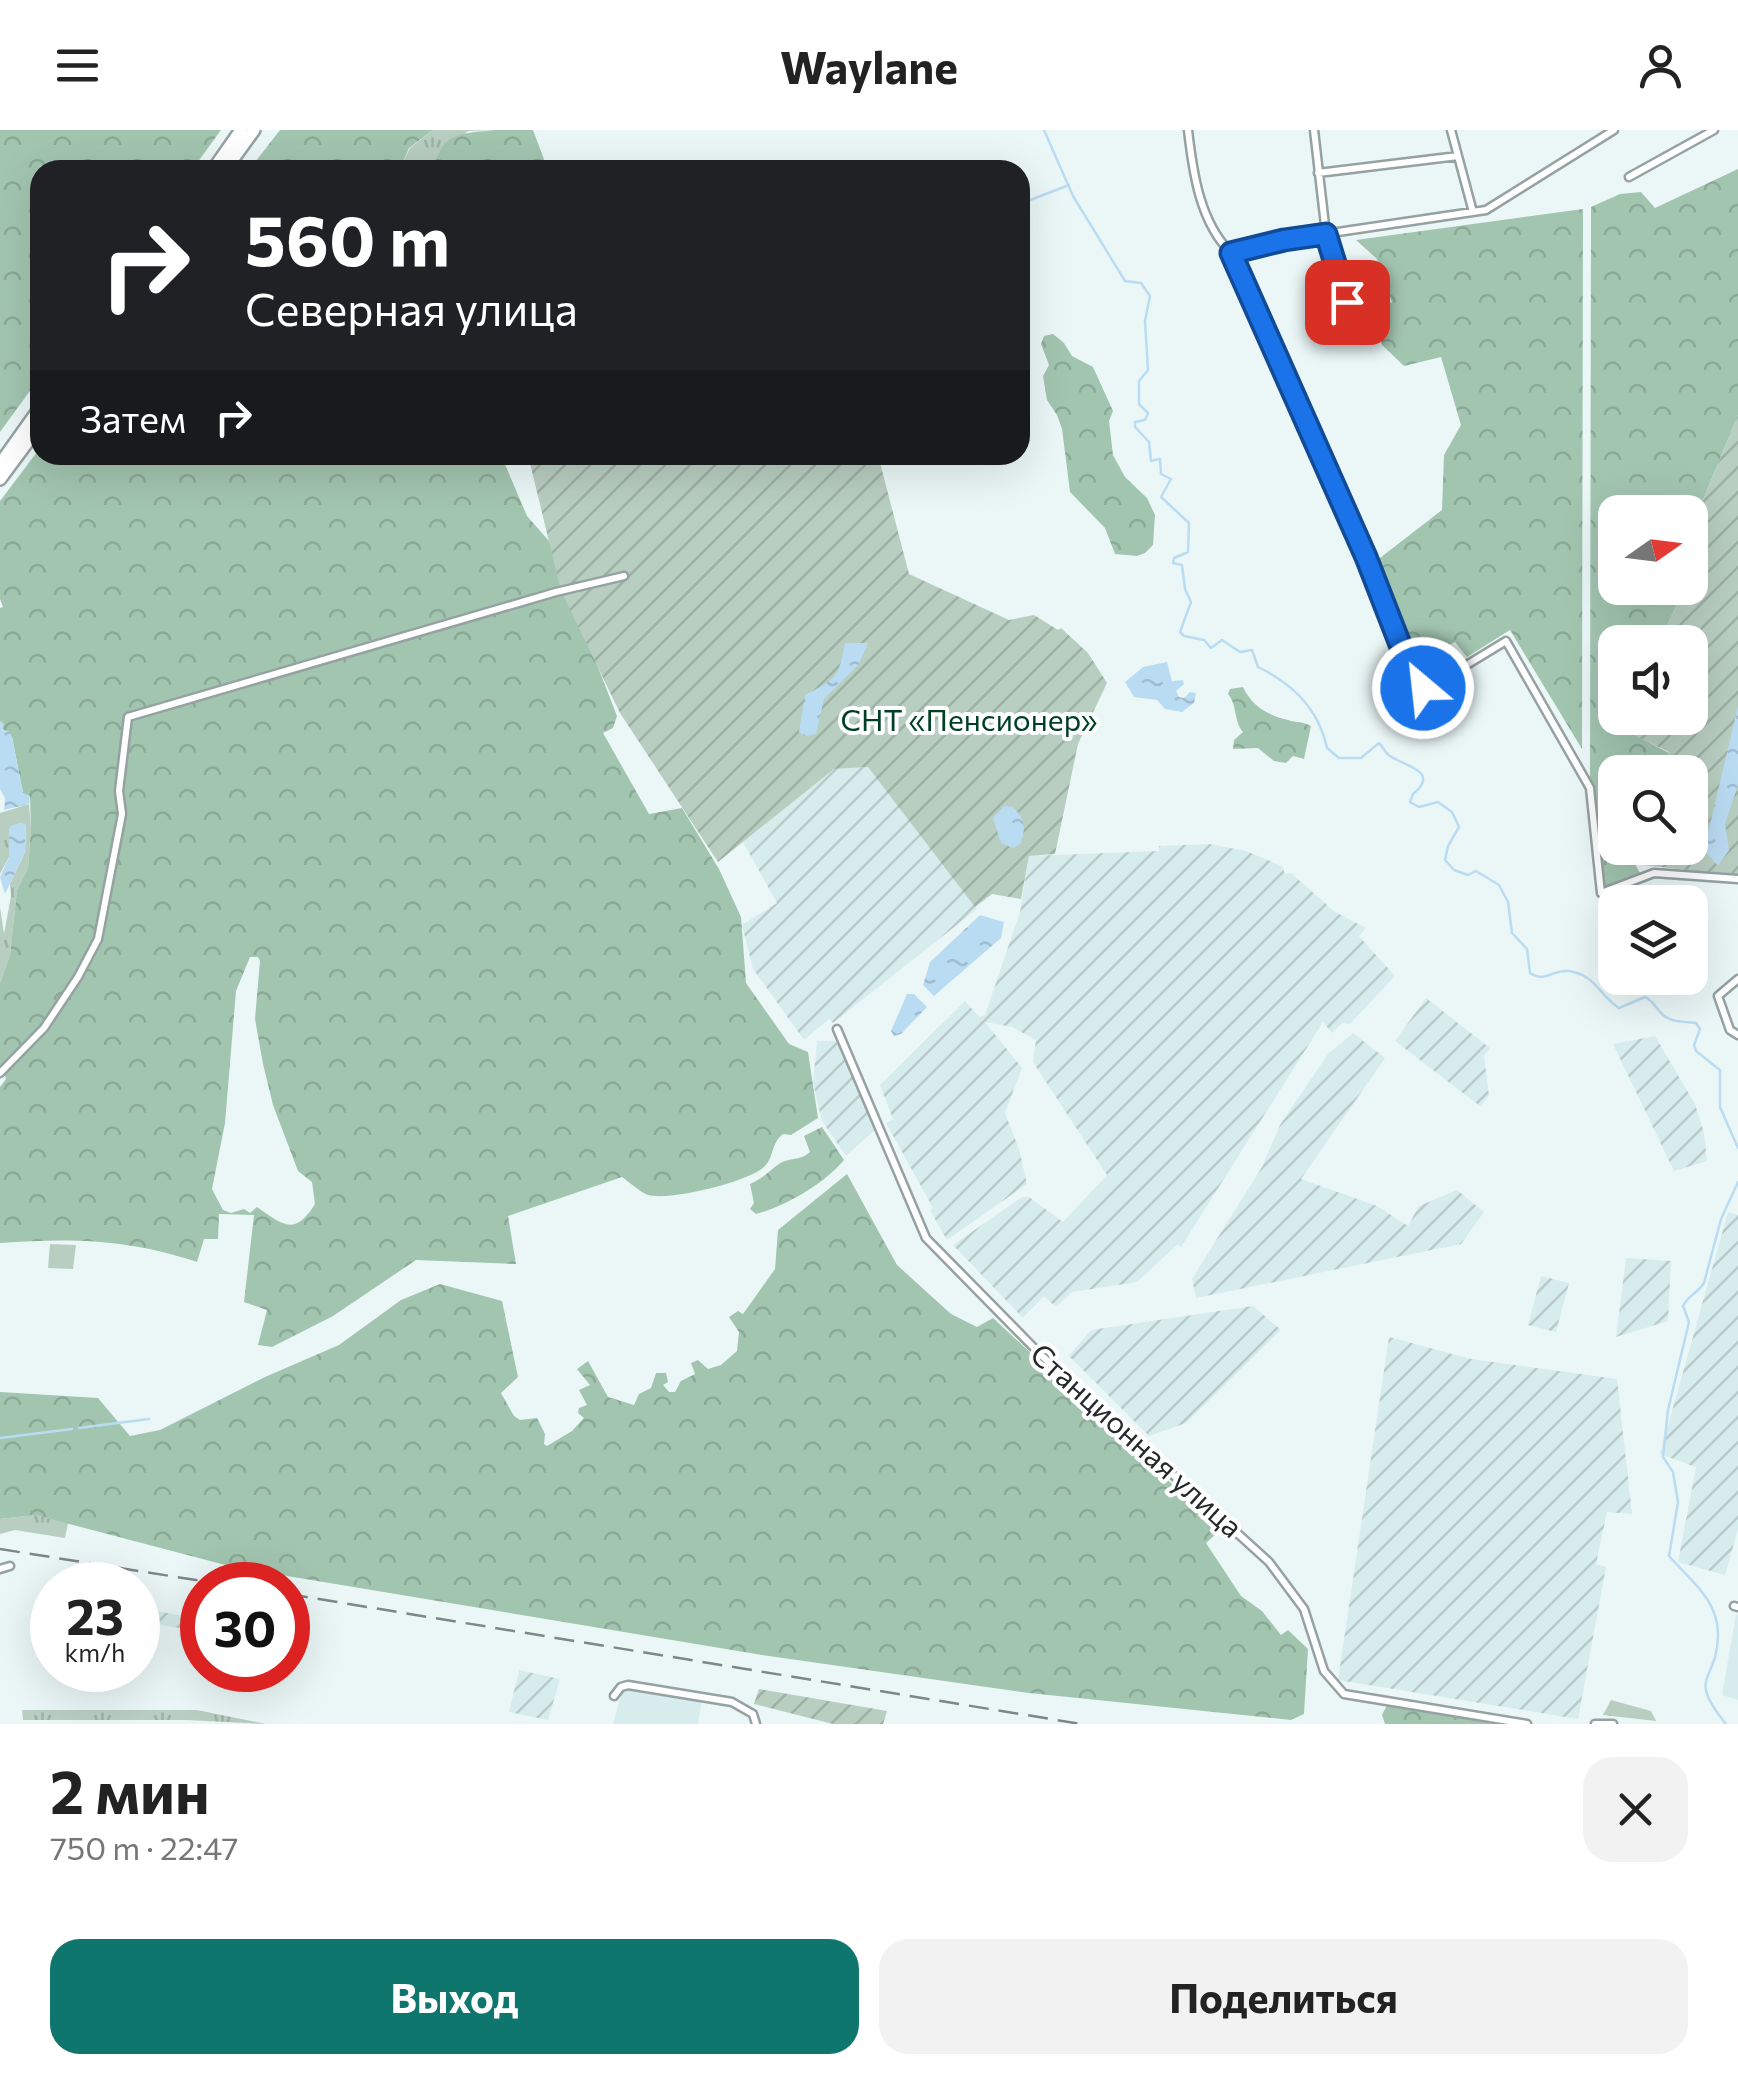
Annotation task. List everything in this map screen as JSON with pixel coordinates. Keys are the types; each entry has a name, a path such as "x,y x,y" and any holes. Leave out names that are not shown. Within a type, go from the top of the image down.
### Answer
{"main road":[{"path":"220,160 242,130"},
{"path":"232,160 254,130"},
{"path":"0,464 30,422"},
{"path":"0,479 30,438"}],"street":[{"path":"1188,130 1206,219 1214,236 1231,253 1366,557 1403,652 1423,688 1506,640 1590,788 1601,893 1654,873 1738,879"},
{"path":"1314,130 1326,234 1347,302"},
{"path":"1450,130 1473,212"},
{"path":"1231,253 1284,240 1486,210 1603,133 1614,130"},
{"path":"1629,177 1714,130"},
{"path":"1318,173 1458,156"},
{"path":"0,1074 44,1028 98,939 122,814 119,791 128,716 556,592 624,576"},
{"path":"1738,979 1718,996 1730,1030 1738,1035"},
{"name":"Станционная улица","path":"836,1029 926,1238 1041,1355 1269,1562 1304,1609 1332,1682 1344,1694 1527,1724"},
{"path":"0,1569 10,1566"},
{"path":"614,1696 620,1687 628,1685 732,1702 753,1714 756,1724"},
{"path":"1595,1724 1614,1724"}],"shaded area":[{"path":"869,767 977,909 833,1023 829,1019 804,1040 753,969 742,925 777,903 743,842 834,769"},
{"path":"1209,844 1246,851 1282,866 1285,874 1291,873 1335,912 1366,928 1359,936 1395,976 1350,1024 1342,1023 1332,1033 1323,1022 1181,1247 1178,1244 1137,1282 1072,1292 1056,1307 1044,1296 1023,1318 953,1245 1022,1197 1029,1197 1063,1222 1107,1175 1033,1062 1036,1040 1012,1027 985,1022 1022,1068 1005,1113 1027,1184 947,1240 886,1123 893,1119 880,1085 965,1001 979,1017 985,1015 1020,912 1029,856 1159,851 1159,846"},
{"path":"1426,998 1490,1048 1484,1056 1489,1096 1480,1106 1395,1041"},
{"path":"1353,1033 1385,1058 1301,1179 1377,1206 1408,1226 1419,1206 1457,1190 1484,1212 1461,1244 1196,1298 1192,1279 1262,1167 1280,1125 1328,1054"},
{"path":"1655,1036 1695,1104 1704,1133 1707,1161 1674,1171 1613,1044"},
{"path":"817,1041 835,1041 845,1050 876,1128 846,1156 822,1121 813,1083"},
{"path":"1728,1212 1738,1215 1738,1529 1725,1575 1678,1562 1696,1467 1660,1454"},
{"path":"1626,1258 1671,1261 1668,1321 1616,1337"},
{"path":"1541,1276 1569,1283 1556,1332 1528,1325"},
{"path":"1253,1306 1281,1330 1186,1423 1149,1436 1069,1356 1091,1330"},
{"path":"1389,1337 1471,1359 1617,1379 1632,1514 1607,1512 1596,1564 1606,1567 1578,1719 1338,1680"},
{"path":"160,1612 180,1615 180,1628 160,1625"},
{"path":"1738,1615 1738,1700 1722,1695"},
{"path":"519,1670 560,1679 548,1720 509,1712"},
{"path":"640,1687 702,1699 698,1724 613,1724 623,1688"}],"green space":[{"path":"0,130 221,130 199,160 30,160 30,391 0,432"},
{"path":"280,130 433,130 409,148 404,160 257,160"},
{"path":"433,130 494,130 468,131 436,160 404,160 410,148"},
{"path":"533,130 544,160 436,160 448,141 462,134"},
{"path":"1738,169 1738,415 1705,495 1598,495 1598,605 1677,605 1667,625 1598,625 1598,735 1635,735 1669,753 1598,755 1598,818 1590,777 1591,207 1620,194 1641,192 1655,208"},
{"path":"1583,209 1582,749 1510,630 1467,657 1455,642 1415,661 1376,561 1442,510 1444,455 1461,425 1441,357 1404,366 1382,345 1376,312 1392,302 1377,259 1356,240"},
{"path":"1053,334 1072,356 1093,367 1113,411 1109,421 1113,455 1125,477 1147,498 1155,515 1153,545 1145,553 1115,554 1105,528 1070,492 1062,429 1047,400 1043,376 1049,365 1041,344 1044,336"},
{"path":"1738,415 1738,876 1644,865 1708,865 1708,755 1668,755 1669,752 1634,735 1708,735 1708,625 1667,625 1677,605 1708,605 1705,495"},
{"path":"30,461 30,465 505,465 527,516 549,541 617,716 613,728 603,733 649,814 682,808 719,869 741,917 746,983 789,1044 808,1052 818,1118 791,1135 783,1134 764,1167 726,1184 659,1196 645,1194 622,1177 508,1216 516,1264 416,1260 333,1316 272,1347 258,1345 267,1310 244,1302 254,1215 219,1214 218,1239 204,1239 197,1262 99,1242 0,1243 0,1087 6,1079 0,1068 0,983 10,955 17,890 28,868 31,828 30,797 23,793 12,737 0,727 0,501","holes":["250,957 260,961 255,1019 263,1064 273,1105 298,1171 312,1182 315,1204 301,1221 289,1225 257,1207 250,1213 244,1209 231,1213 223,1210 212,1189 225,1123 236,991"]},
{"name":"СНТ «Пенсионер»","path":"530,465 881,465 909,574 1009,620 1034,615 1058,630 1061,628 1088,653 1107,683 1078,744 1055,854 1029,856 1021,899 992,894 975,907 868,767 834,769 718,862 620,713 561,591"},
{"path":"1243,687 1267,712 1311,726 1304,759 1293,756 1286,763 1274,761 1258,748 1233,749 1234,740 1243,732 1228,694 1230,689"},
{"path":"29,804 28,868 17,890 10,955 0,983 0,907 4,934 10,884 25,852 26,825 20,823 9,830 9,857 0,874 0,813"},
{"path":"1602,865 1636,865 1641,875 1615,885 1604,885"},
{"path":"822,1127 844,1160 804,1193 756,1214 750,1209 754,1203 750,1184 783,1162 810,1152 804,1136"},
{"path":"847,1174 897,1265 951,1314 977,1327 993,1318 1213,1522 1217,1533 1206,1543 1241,1596 1262,1611 1281,1635 1288,1630 1308,1649 1304,1714 1291,1720 1029,1693 762,1655 310,1580 310,1562 214,1562 35,1515 0,1519 0,1392 98,1398 130,1436 160,1430 339,1345 401,1300 440,1284 502,1301 518,1377 501,1393 514,1416 520,1420 537,1418 547,1446 572,1431 584,1418 578,1413 579,1408 587,1405 579,1390 590,1385 577,1369 588,1361 608,1397 634,1405 639,1394 651,1388 656,1373 666,1373 668,1382 663,1385 669,1392 675,1392 681,1381 695,1374 691,1363 698,1360 708,1369 721,1365 737,1351 739,1332 729,1317 738,1311 743,1314 775,1269 778,1230"},
{"path":"50,1244 76,1245 73,1269 48,1268"},
{"path":"35,1515 68,1523 65,1538 15,1530 0,1534 0,1519"},
{"path":"759,1689 887,1711 883,1724 833,1724 754,1704"},
{"path":"1611,1700 1651,1711 1656,1721 1603,1715"},
{"path":"1387,1705 1503,1724 1385,1724 1382,1715"},
{"path":"22,1710 197,1710 266,1724 23,1720"}],"water":[{"path":"845,643 868,643 859,664 824,699 816,734 805,736 799,732 805,695 834,676"},
{"path":"1167,662 1172,681 1183,680 1176,691 1179,697 1196,693 1194,703 1182,712 1165,709 1157,700 1134,697 1125,682 1143,667"},
{"path":"1738,706 1738,785 1725,824 1729,850 1718,866 1708,855 1708,833"},
{"path":"0,721 4,724 2,730 9,731 12,737 23,793 30,796 29,804 4,810 5,798 0,789"},
{"path":"1004,806 1013,807 1023,823 1021,843 1013,848 1001,843 993,818"},
{"path":"26,824 25,852 5,894 0,877 9,857 9,830"},
{"path":"980,915 1004,922 1001,938 934,996 923,985 930,962"},
{"path":"907,994 914,994 927,1007 901,1034 894,1036 891,1031"}],"waterway":[{"path":"1044,130 1073,196 1125,281 1141,283 1150,296 1145,321 1148,370 1139,381 1139,404 1148,413 1145,420 1135,422 1135,427 1149,442 1151,461 1160,459 1161,474 1171,479 1161,497 1189,523 1188,552 1174,558 1173,563 1182,565 1191,602 1180,632 1204,640 1211,648 1222,640 1240,652 1252,650 1258,667 1302,699 1317,721 1327,748 1339,758 1361,758 1379,743 1390,756 1417,770 1423,780 1410,802 1419,807 1438,802 1452,812 1459,827 1445,860 1454,870 1468,875 1476,871 1499,885 1508,902 1512,933 1527,949 1530,973 1540,977 1562,971 1577,973 1619,1008 1645,997 1667,1018 1696,1023 1700,1029 1694,1045 1696,1051 1720,1070 1720,1107 1738,1148"},
{"path":"1030,200 1069,185"},
{"path":"1726,1724 1706,1687 1718,1636 1714,1612 1702,1591 1669,1556 1678,1502 1673,1472 1663,1457 1668,1410 1689,1322 1683,1306 1704,1283 1721,1219 1738,1182"},
{"path":"79,1428 149,1419"},
{"path":"0,1438 72,1429"}],"railway":[{"path":"0,1549 180,1578"},
{"path":"310,1598 1081,1724"}],"route":[{"path":"1347,302 1326,234 1231,253 1366,557 1403,652 1423,688"}]}
